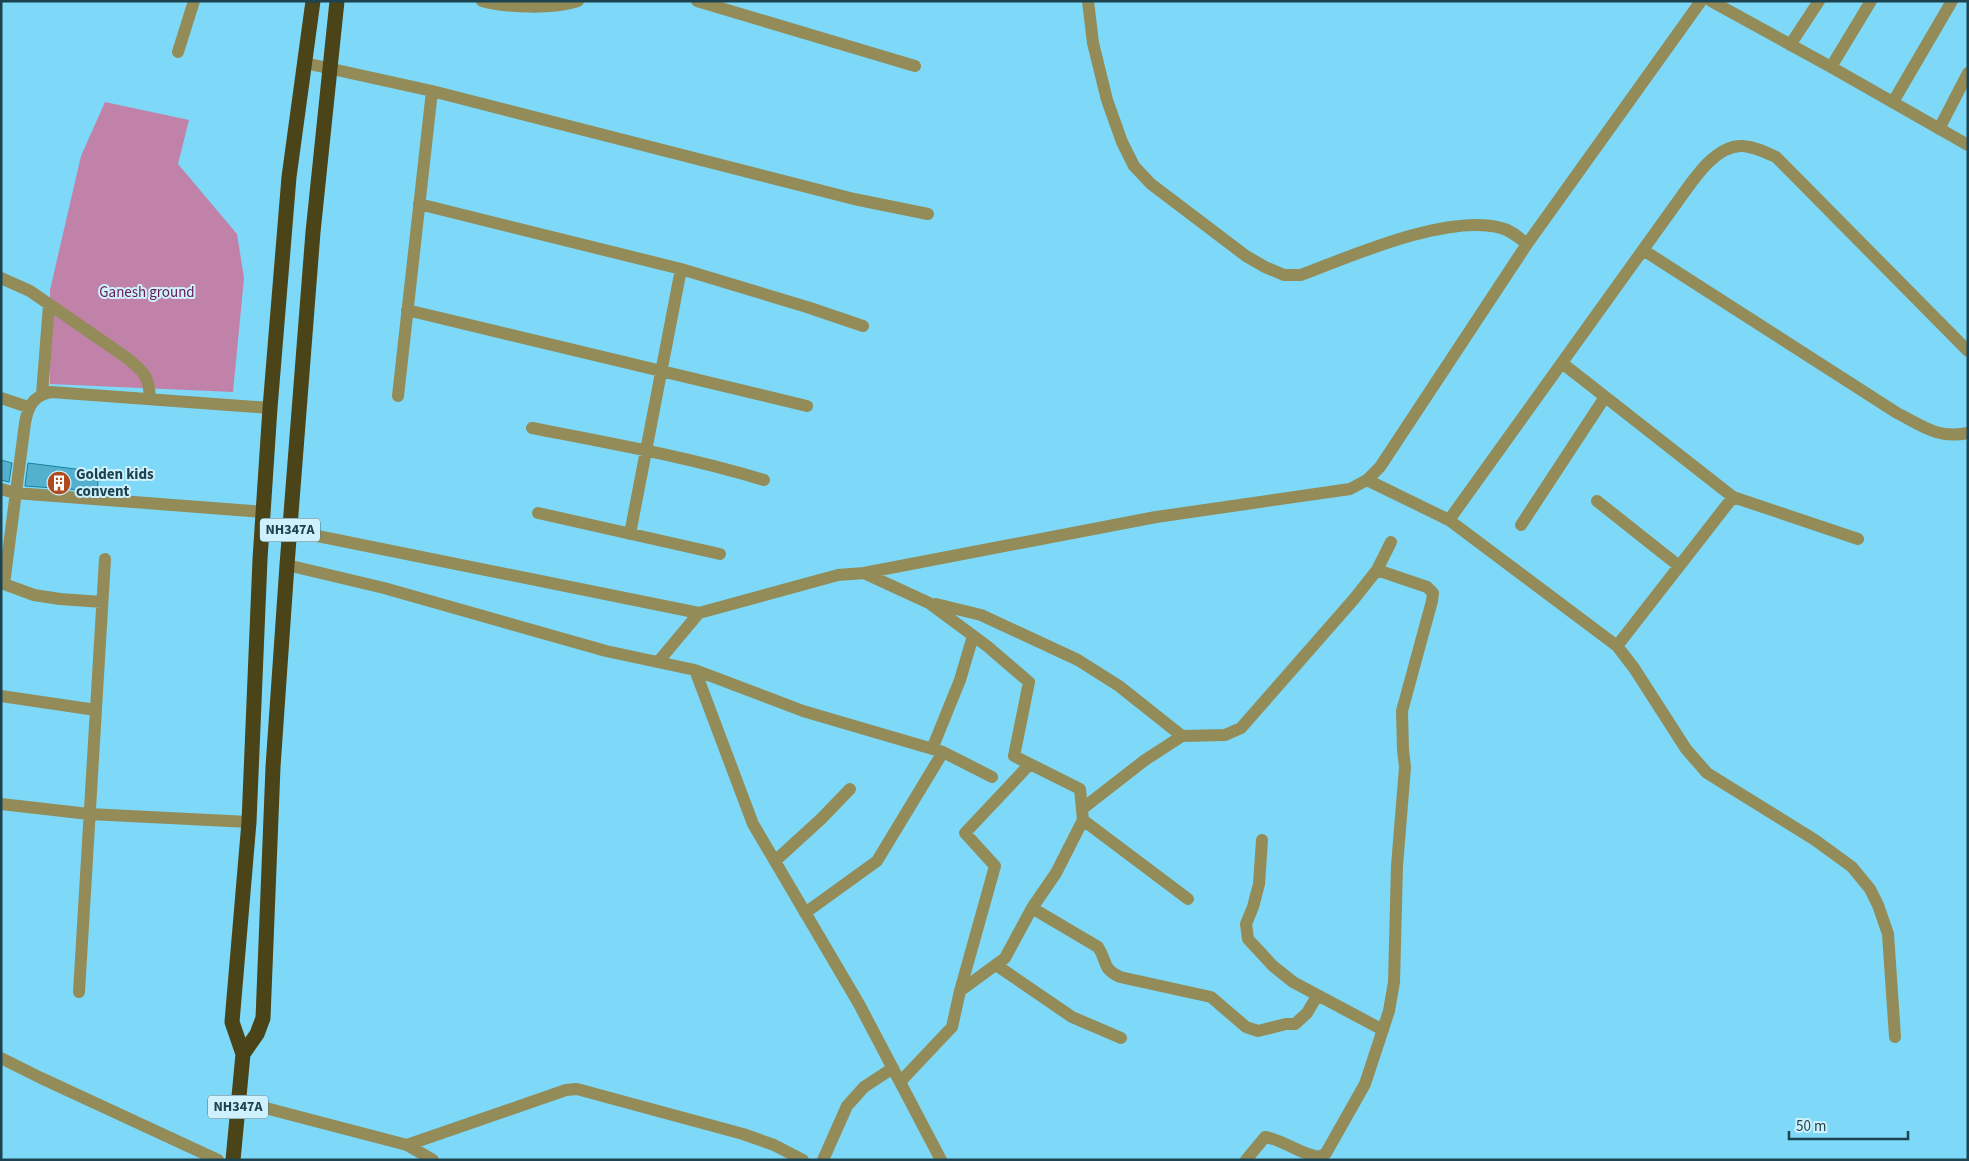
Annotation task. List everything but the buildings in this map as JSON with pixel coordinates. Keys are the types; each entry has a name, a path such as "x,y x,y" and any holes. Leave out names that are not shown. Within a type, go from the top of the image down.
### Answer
{"highway":[{"name":"NH347A","path":"233,1160 243,1054 232,1022 249,822 260,559 270,408 289,177 314,1"},
{"name":"NH347A","path":"243,1054 258,1034 263,1018 273,767 289,531 313,232 337,1"}],"street":[{"path":"178,52 194,1"},
{"path":"482,1 508,5 543,6 564,5 578,1"},
{"path":"697,1 915,66"},
{"path":"1088,1 1093,43 1108,100 1122,142 1134,166 1151,184 1199,222 1265,267 1284,275 1301,275 1413,234 1463,225 1501,228 1527,244"},
{"path":"1,489 15,493 264,518 289,531 699,613 838,574 864,573 1156,517 1350,489 1367,480 1380,467 1527,244 1701,1"},
{"path":"1711,1 1832,67 1968,145"},
{"path":"1790,45 1820,1"},
{"path":"1832,67 1871,1"},
{"path":"1893,102 1952,1"},
{"path":"305,63 432,91 854,198 928,214"},
{"path":"1939,129 1968,73"},
{"path":"398,396 432,91"},
{"path":"1449,520 1643,250 1711,159 1729,147 1756,148 1776,157 1968,351"},
{"path":"419,204 681,269 863,326"},
{"path":"1643,250 1898,413 1934,432 1953,436 1968,433"},
{"path":"630,534 681,269"},
{"path":"1,278 30,292 127,358 140,369 149,383 150,399"},
{"path":"42,394 49,305"},
{"path":"407,310 807,406"},
{"path":"1562,363 1733,497 1858,539"},
{"path":"102,602 34,595 3,583 28,408 34,400 42,394 51,392 270,408"},
{"path":"1521,525 1606,397"},
{"path":"1,398 28,408"},
{"path":"532,428 647,451 735,471 764,480"},
{"path":"1367,480 1449,520 1617,646 1634,668 1686,749 1707,773 1815,840 1852,867 1870,889 1888,934 1895,1037"},
{"path":"1617,646 1733,497"},
{"path":"1596,501 1679,566"},
{"path":"538,513 720,554"},
{"path":"960,991 1005,958 1032,908 1056,873 1083,814 1145,760 1182,736 1225,735 1241,728 1328,631 1377,570 1391,542"},
{"path":"79,992 105,559"},
{"path":"287,565 384,588 606,651 695,670 803,710 938,751 992,777"},
{"path":"1246,1160 1265,1137 1276,1139 1308,1156 1320,1157 1326,1153 1365,1084 1389,1011 1394,982 1397,866 1405,767 1402,750 1402,711 1432,601 1432,593 1427,588 1377,570"},
{"path":"864,573 929,603 981,616 1078,660 1119,686 1182,736"},
{"path":"929,603 1029,682 1014,756 1080,789 1083,814 1188,899"},
{"path":"658,662 699,613"},
{"path":"805,913 877,861 938,751 973,636"},
{"path":"695,670 752,824 859,1004 941,1160"},
{"path":"1,696 96,710"},
{"path":"900,1082 952,1027 960,991 995,866 965,833 1030,764"},
{"path":"775,861 821,819 850,789"},
{"path":"1,804 89,814 249,822"},
{"path":"1262,840 1258,884 1253,907 1246,924 1248,939 1273,966 1293,982 1383,1030"},
{"path":"1032,908 1098,947 1103,954 1106,968 1112,973 1120,977 1211,997 1246,1027 1258,1031 1286,1024 1295,1024 1307,1014 1317,996"},
{"path":"996,965 1072,1017 1121,1038"},
{"path":"1,1058 40,1078 218,1160"},
{"path":"822,1160 847,1106 864,1087 892,1068"},
{"path":"407,1145 566,1090 577,1089 743,1134 774,1145 803,1160"},
{"path":"239,1101 407,1145 433,1160"}],"green space":[{"name":"Ganesh ground","path":"105,102 189,120 178,164 237,234 244,278 233,392 50,384 50,290 81,156"}],"place":[{"name":"Golden kids convent","path":"59,483"}]}
